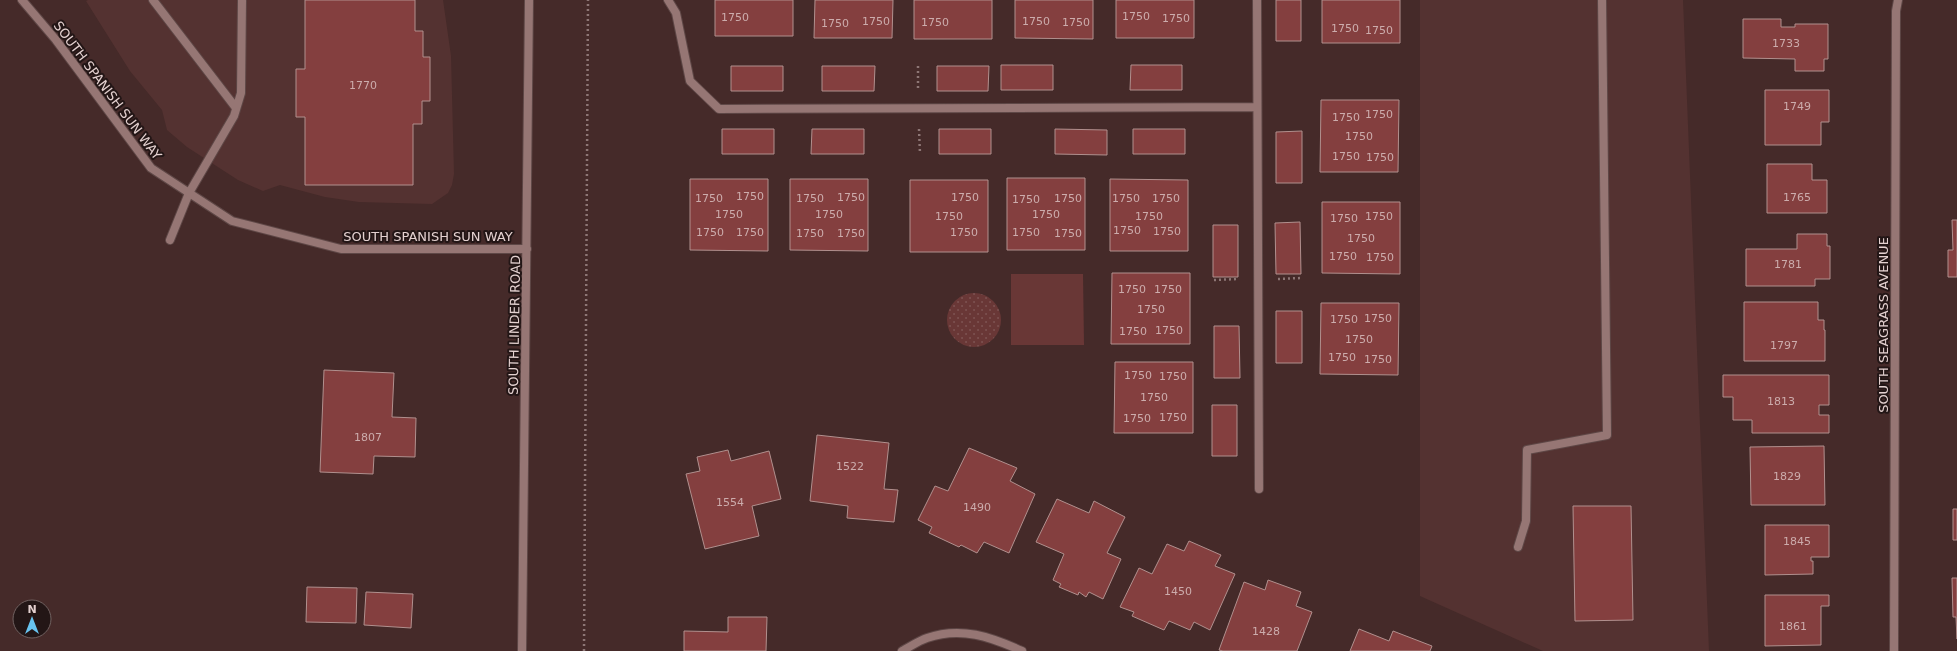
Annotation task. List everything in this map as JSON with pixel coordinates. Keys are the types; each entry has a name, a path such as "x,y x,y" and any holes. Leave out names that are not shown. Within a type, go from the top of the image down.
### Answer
{"street":[{"name":"SOUTH SPANISH SUN WAY","path":"22,0 56,40 151,168 232,221 341,249 527,249"},
{"path":"153,0 236,108"},
{"path":"170,240 189,193 234,116 242,89 242,0"},
{"name":"SOUTH LINDER ROAD","path":"522,651 529,0"},
{"path":"668,0 676,14 690,81 719,109 1257,107"},
{"path":"1257,0 1258,489"},
{"path":"1518,547 1526,521 1527,450 1607,435 1602,0"},
{"name":"SOUTH SEAGRASS AVENUE","path":"1894,651 1896,11 1898,0"},
{"path":"902,651 927,638 964,632 997,640 1022,651"}],"path":[{"path":"584,651 588,0"},
{"path":"918,109 920,154"}],"shaded area":[{"path":"443,0 451,56 454,174 452,185 448,193 432,204 359,202 325,197 280,185 263,191 238,180 187,147 167,130 162,110 130,71 86,1"},
{"path":"1420,0 1683,0 1709,651 1543,651 1420,596"},
{"path":"1011,274 1083,274 1084,345 1011,345"},
{"path":"974,293 984,295 993,301 999,310 1001,320 999,330 993,339 984,345 974,347 964,345 955,339 949,330 947,320 949,310 955,301 964,295"}],"building":[{"path":"305,0 415,0 415,31 423,31 423,57 430,57 430,101 422,101 422,124 413,124 413,185 305,185 305,117 296,117 296,69 305,69"},
{"path":"715,0 793,0 793,36 715,36"},
{"path":"815,0 893,0 892,38 814,38"},
{"path":"914,0 992,0 992,39 914,39"},
{"path":"1015,0 1093,0 1093,39 1015,38"},
{"path":"1116,0 1194,0 1194,38 1116,38"},
{"path":"1276,0 1301,0 1301,41 1276,41"},
{"path":"1322,0 1400,0 1400,43 1322,43"},
{"path":"1743,19 1781,19 1781,27 1795,27 1795,24 1828,24 1828,59 1824,59 1824,71 1795,71 1795,59 1743,58"},
{"path":"1001,65 1053,65 1053,90 1001,90"},
{"path":"1131,65 1182,65 1182,90 1130,90"},
{"path":"731,66 783,66 783,91 731,91"},
{"path":"822,66 875,66 874,91 822,91"},
{"path":"937,66 989,66 988,91 937,91"},
{"path":"1765,90 1829,90 1829,122 1821,122 1821,145 1765,145"},
{"path":"1321,100 1399,100 1398,172 1320,172"},
{"path":"722,129 774,129 774,154 722,154"},
{"path":"812,129 864,129 864,154 811,154"},
{"path":"939,129 991,129 991,154 939,154"},
{"path":"1055,129 1107,130 1107,155 1055,154"},
{"path":"1133,129 1185,129 1185,154 1133,154"},
{"path":"1302,131 1302,183 1276,183 1276,132"},
{"path":"1767,164 1812,164 1812,180 1827,180 1827,213 1767,213"},
{"path":"1007,178 1085,178 1085,250 1007,250"},
{"path":"690,179 768,179 768,251 690,250"},
{"path":"790,179 868,179 868,251 790,250"},
{"path":"1110,179 1188,180 1188,251 1110,251"},
{"path":"910,180 988,180 988,252 910,252"},
{"path":"1322,202 1400,202 1400,274 1322,273"},
{"path":"1952,220 1957,220 1957,277 1948,277 1948,250 1953,250"},
{"path":"1300,222 1301,274 1276,274 1275,223"},
{"path":"1213,225 1238,225 1238,277 1213,277"},
{"path":"1797,234 1827,234 1827,246 1830,246 1830,279 1815,279 1815,286 1746,286 1746,249 1797,249"},
{"path":"1112,273 1190,273 1190,344 1111,344"},
{"path":"1744,302 1818,302 1818,320 1824,320 1825,361 1744,361"},
{"path":"1321,303 1399,303 1398,375 1320,374"},
{"path":"1276,311 1302,311 1302,363 1276,363"},
{"path":"1214,326 1239,326 1240,378 1214,378"},
{"path":"1115,362 1193,362 1193,433 1114,433"},
{"path":"324,370 394,373 392,417 416,418 415,457 374,456 373,474 320,472"},
{"path":"1723,375 1829,375 1829,405 1819,405 1819,415 1829,415 1829,433 1752,433 1752,420 1733,420 1733,397 1723,397"},
{"path":"1212,405 1237,405 1237,456 1212,456"},
{"path":"817,435 889,443 884,489 898,490 894,522 847,518 848,506 810,501"},
{"path":"1824,446 1825,505 1751,505 1750,447"},
{"path":"969,448 1017,468 1010,481 1035,494 1009,553 984,542 977,553 961,545 959,547 929,533 932,527 918,520 935,486 948,491"},
{"path":"728,450 731,461 769,451 781,499 752,506 759,536 705,549 686,474 700,471 697,457"},
{"path":"1057,499 1089,513 1094,501 1125,517 1107,553 1121,559 1103,599 1089,592 1086,597 1079,592 1078,595 1059,587 1061,584 1053,580 1064,554 1036,542"},
{"path":"1573,506 1631,506 1633,620 1575,621"},
{"path":"1953,509 1957,509 1957,540 1953,540"},
{"path":"1765,525 1829,525 1829,557 1811,557 1811,561 1813,561 1813,574 1765,575"},
{"path":"1189,541 1221,555 1215,566 1235,574 1210,630 1194,622 1190,630 1169,621 1164,630 1132,616 1134,612 1120,607 1139,568 1152,574 1167,544 1184,551"},
{"path":"1952,578 1957,578 1957,639 1956,617 1953,617"},
{"path":"1268,580 1301,592 1296,606 1312,612 1297,651 1219,650 1244,582 1265,590"},
{"path":"307,587 357,588 356,623 306,622"},
{"path":"366,592 413,594 411,628 364,625"},
{"path":"1765,595 1829,595 1829,606 1821,606 1821,645 1765,646"},
{"path":"728,617 767,617 766,651 684,651 684,631 728,632"},
{"path":"1359,629 1389,641 1393,631 1432,646 1430,651 1350,651"}]}
